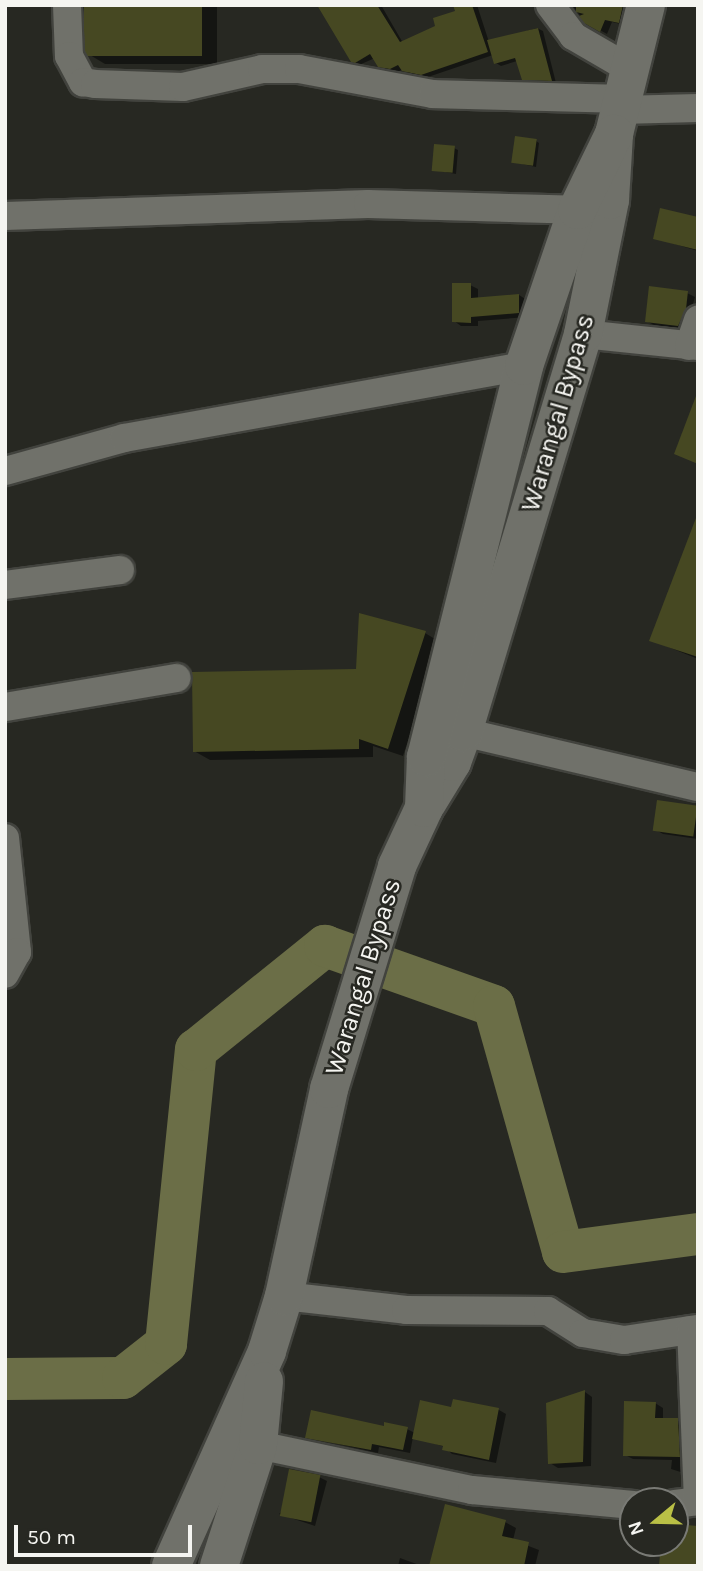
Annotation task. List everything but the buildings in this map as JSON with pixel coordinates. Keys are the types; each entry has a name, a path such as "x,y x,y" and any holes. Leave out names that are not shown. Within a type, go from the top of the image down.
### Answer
{"main road":[{"name":"Warangal Bypass","path":"267,1351 284,1296 329,1089 397,866 424,808 452,762 463,732 583,334 610,200 621,103 646,5"},
{"path":"424,808 426,757 524,366 577,210 621,103"},
{"path":"219,1566 258,1445 267,1351"},
{"path":"172,1562 267,1351"}],"street":[{"path":"67,5 69,56 83,82 183,87 262,69 299,69 433,94 698,108"},
{"path":"550,5 621,103"},
{"path":"5,216 368,204 577,210"},
{"path":"583,334 695,338"},
{"path":"5,471 124,438 524,366"},
{"path":"5,585 120,570"},
{"path":"5,707 177,678"},
{"path":"463,732 698,787"},
{"path":"5,838 17,952 5,974"},
{"path":"284,1296 406,1310 548,1311 583,1333 624,1340 694,1330 698,1501 689,1502"},
{"path":"258,1445 472,1490 619,1504"}],"waterway":[{"path":"5,1379 123,1378 166,1344 196,1050 325,946 494,1006 563,1252 698,1234"}]}
